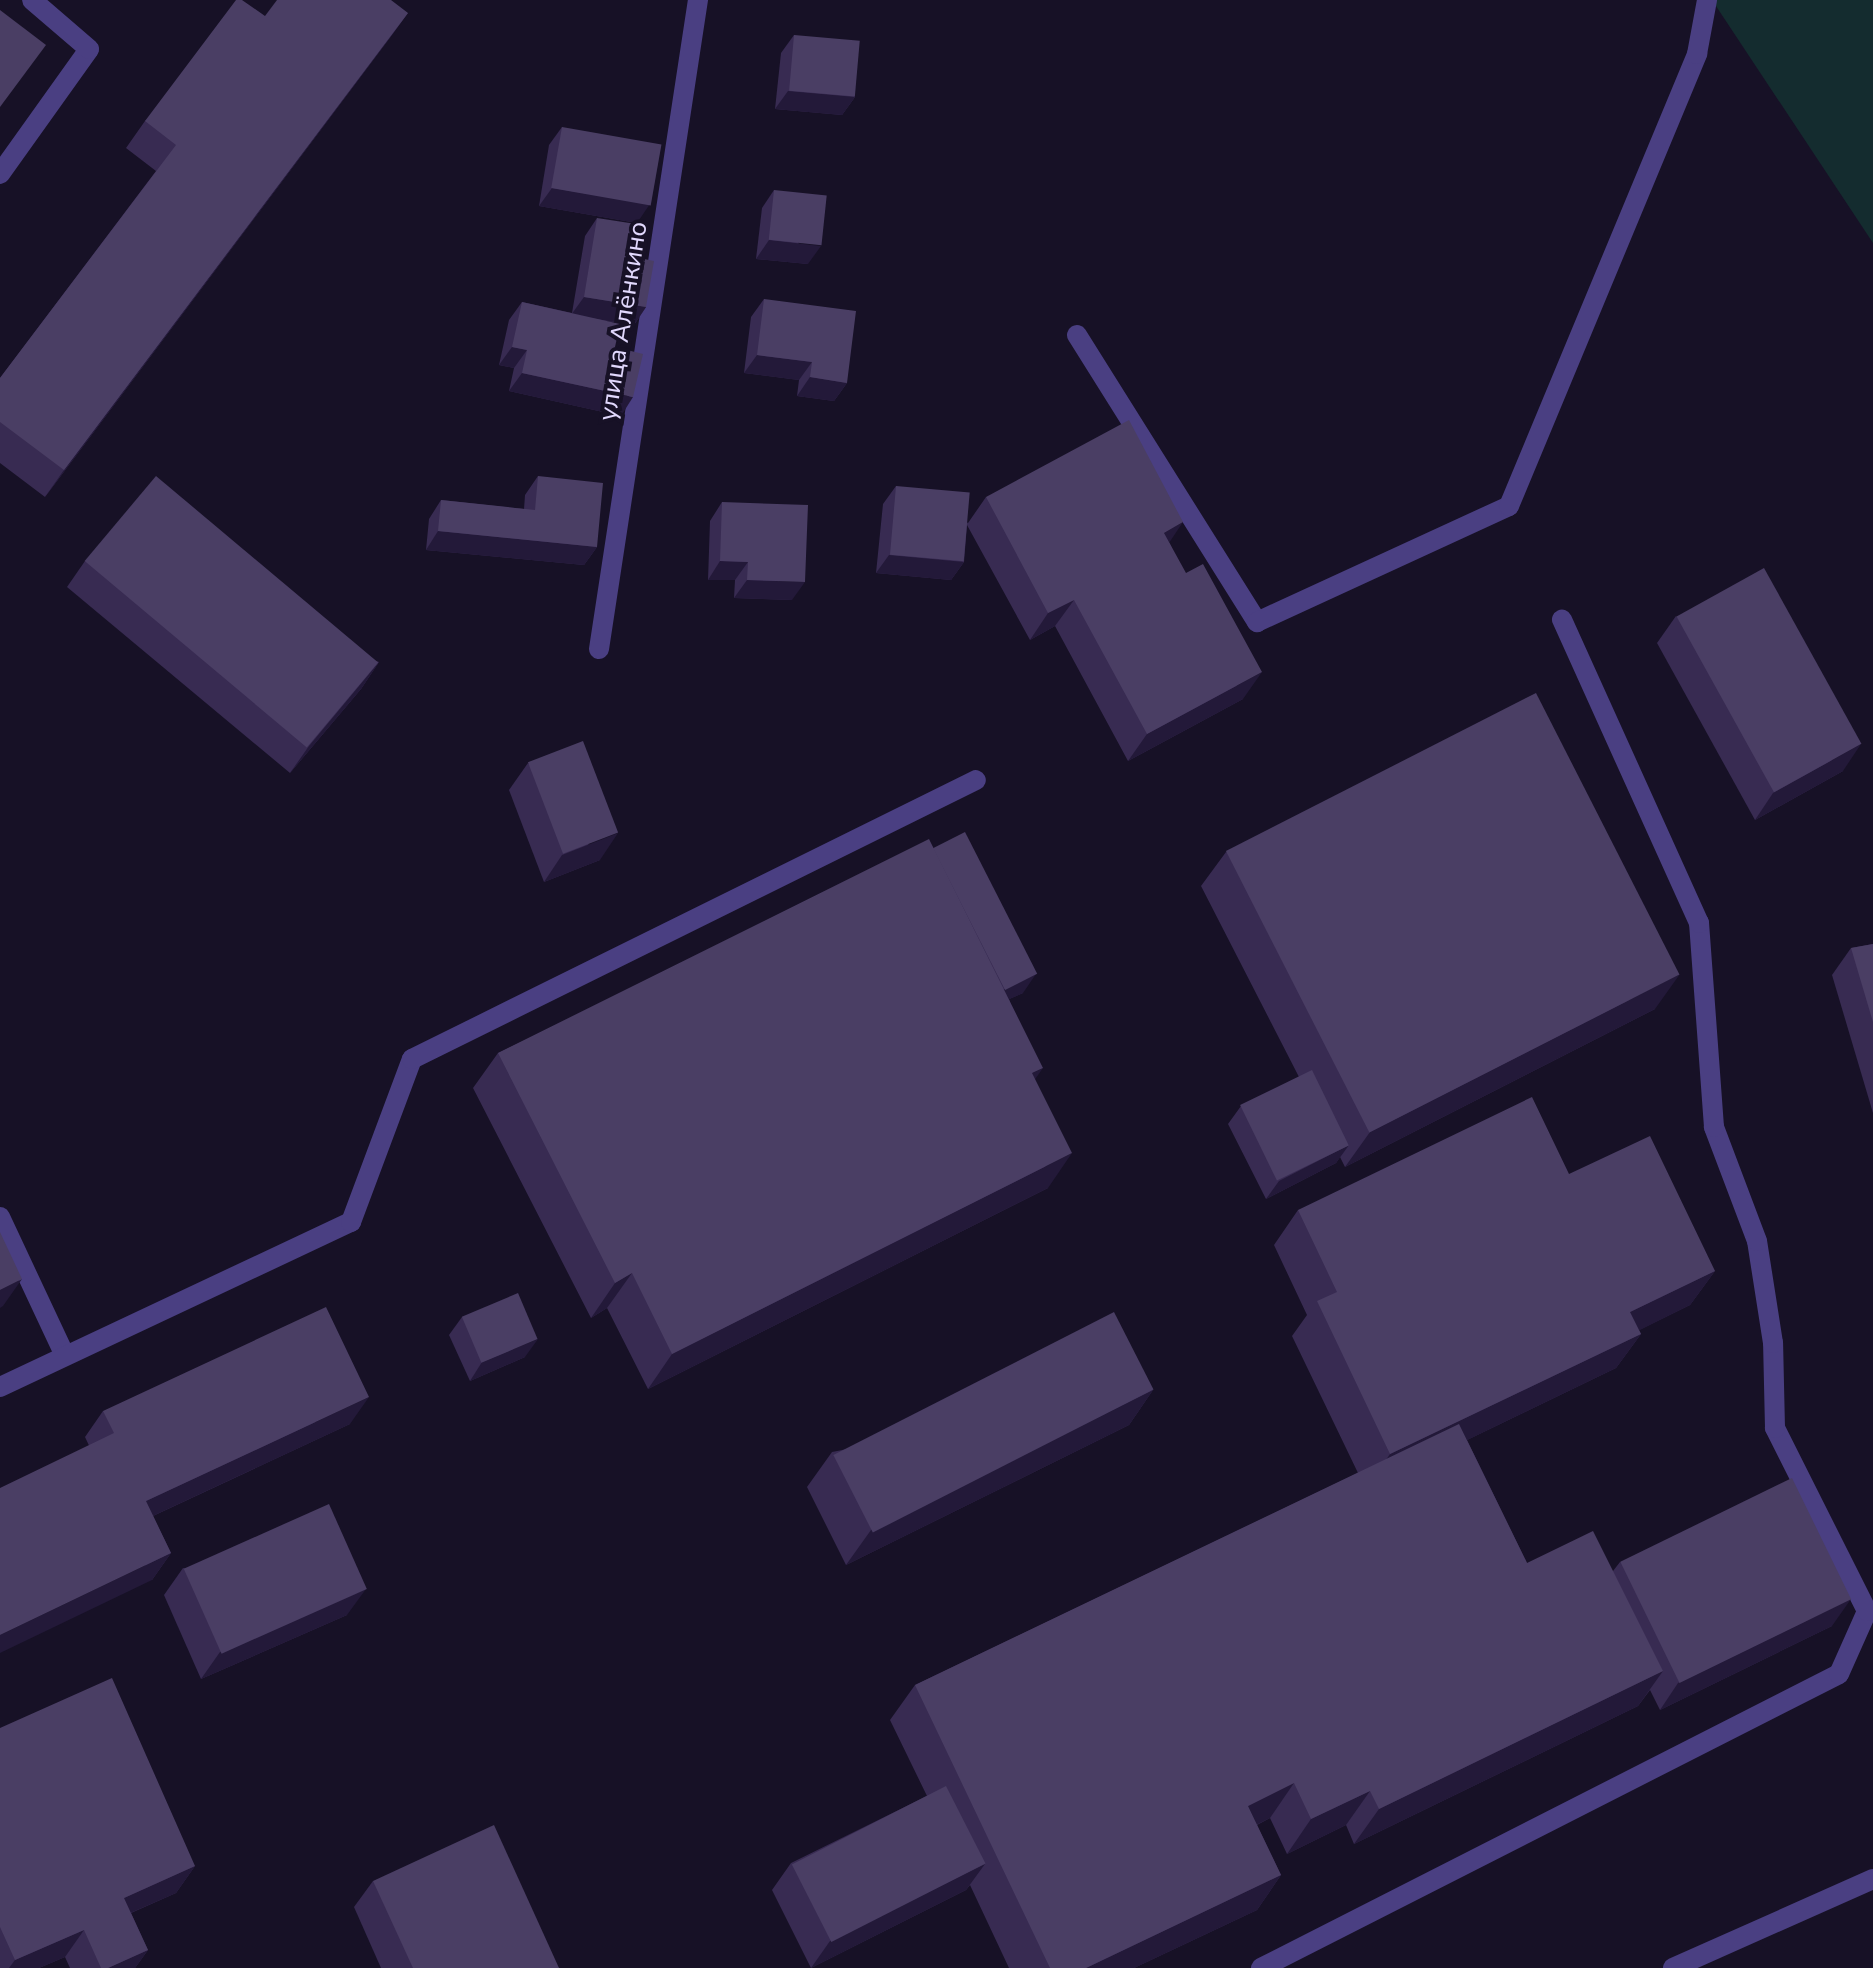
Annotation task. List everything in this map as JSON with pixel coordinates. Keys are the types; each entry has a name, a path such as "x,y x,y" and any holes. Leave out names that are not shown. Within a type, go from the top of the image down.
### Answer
{"street":[{"path":"0,174 89,49 32,0"},
{"name":"улица Алёнкино","path":"599,649 698,0"},
{"path":"1077,335 1257,622 1509,506 1697,54 1707,0"},
{"path":"1261,1968 1839,1674 1867,1611 1775,1428 1773,1343 1757,1241 1714,1127 1699,923 1562,619"},
{"path":"0,1387 351,1222 412,1059 976,780"},
{"path":"0,1217 65,1356"},
{"path":"1673,1968 1873,1879"}],"green space":[{"path":"1712,0 1873,0 1873,243"}],"building":[{"path":"236,0 242,0 265,16 277,0 391,0 408,13 64,470 0,422 0,378 176,145 145,121"},
{"path":"0,10 46,45 0,107"},
{"path":"794,35 860,41 855,97 789,91"},
{"path":"562,127 661,145 651,206 551,188"},
{"path":"774,190 827,196 821,245 769,240"},
{"path":"597,218 636,224 630,256 654,261 646,307 584,297"},
{"path":"764,299 856,311 847,383 810,377 812,362 757,355"},
{"path":"522,302 620,324 615,347 643,354 633,397 522,373 527,350 512,347"},
{"path":"1129,420 1183,522 1164,533 1186,573 1203,564 1262,672 1147,734 1074,600 1048,613 986,497"},
{"path":"156,476 378,662 307,747 85,561"},
{"path":"538,476 603,483 597,547 438,531 441,500 535,510"},
{"path":"896,486 970,492 964,561 890,555"},
{"path":"722,502 808,505 805,582 747,580 748,562 720,561"},
{"path":"1764,568 1861,744 1774,792 1677,616"},
{"path":"1536,693 1679,975 1369,1133 1226,851"},
{"path":"583,741 618,832 563,854 528,762"},
{"path":"965,832 1037,974 1005,990 933,848"},
{"path":"929,839 1043,1068 1032,1073 1072,1153 672,1354 632,1273 615,1283 498,1053"},
{"path":"1873,944 1873,1022 1851,948"},
{"path":"1312,1070 1349,1145 1277,1181 1240,1105"},
{"path":"1532,1097 1569,1174 1650,1136 1715,1271 1630,1312 1641,1334 1390,1454 1317,1301 1337,1292 1298,1210"},
{"path":"0,1232 22,1279 0,1290"},
{"path":"518,1293 538,1339 481,1363 462,1317"},
{"path":"326,1307 369,1397 146,1501 171,1553 0,1635 0,1488 114,1433 103,1411"},
{"path":"1114,1312 1153,1390 873,1533 833,1455"},
{"path":"1459,1424 1527,1563 1593,1531 1663,1671 1379,1809 1370,1791 1311,1819 1294,1783 1248,1806 1281,1875 1086,1968 1050,1968 915,1685"},
{"path":"1792,1478 1851,1599 1680,1683 1620,1562"},
{"path":"329,1504 367,1589 222,1654 184,1569"},
{"path":"112,1678 195,1866 124,1898 148,1950 108,1968 101,1968 84,1930 15,1960 0,1927 0,1728"},
{"path":"946,1786 985,1864 831,1942 792,1865"},
{"path":"494,1825 559,1968 413,1968 373,1881"}]}
